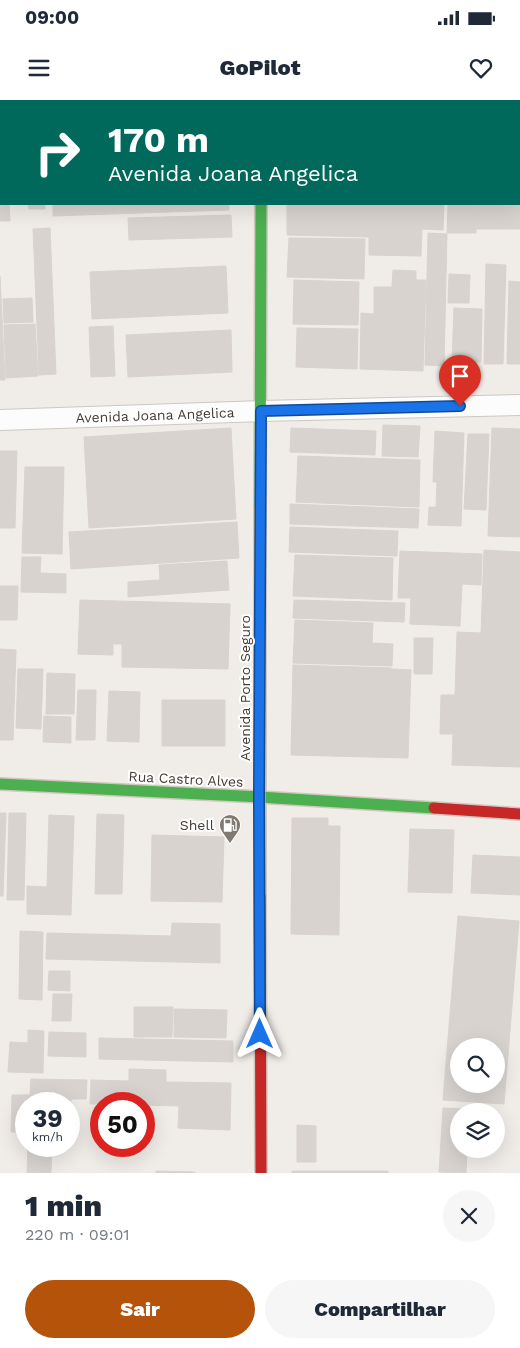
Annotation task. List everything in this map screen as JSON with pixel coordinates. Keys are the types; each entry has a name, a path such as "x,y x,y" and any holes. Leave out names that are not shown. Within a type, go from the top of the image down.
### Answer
{"main road":[{"name":"Avenida Porto Seguro","path":"261,205 259,797 261,1173"},
{"name":"Rua Castro Alves","path":"0,784 259,797 520,814"}],"street":[{"name":"Avenida Joana Angelica","path":"0,420 520,405"}],"building":[{"path":"0,205 9,205 10,221 0,221"},
{"path":"28,205 45,205 45,209 29,209"},
{"path":"53,205 229,205 229,210 53,216"},
{"path":"287,205 444,205 443,230 422,229 421,256 369,255 369,237 287,235"},
{"path":"448,205 477,205 476,233 447,233"},
{"path":"478,205 519,205 520,229 477,229"},
{"path":"231,215 232,237 129,240 128,218"},
{"path":"50,228 56,374 39,375 33,229"},
{"path":"428,233 447,234 444,366 425,365"},
{"path":"289,238 365,239 364,279 287,277"},
{"path":"486,264 506,265 503,364 484,364"},
{"path":"226,266 228,313 92,319 90,272"},
{"path":"393,270 416,271 416,280 426,280 423,371 360,369 361,313 374,314 374,287 392,287"},
{"path":"449,274 470,275 469,303 448,303"},
{"path":"0,276 5,380 0,380"},
{"path":"294,280 359,282 358,325 293,324"},
{"path":"509,281 520,282 520,364 507,364"},
{"path":"32,298 33,322 4,323 3,299"},
{"path":"454,308 482,309 481,362 452,362"},
{"path":"35,324 38,376 6,378 4,325"},
{"path":"113,326 115,376 91,377 89,327"},
{"path":"297,328 358,329 357,369 296,367"},
{"path":"231,330 232,372 128,377 126,335"},
{"path":"383,425 420,426 418,457 382,456"},
{"path":"231,428 236,519 89,528 84,437"},
{"path":"291,428 376,431 375,455 290,452"},
{"path":"492,428 520,429 520,537 488,536"},
{"path":"435,431 464,433 461,526 428,525 429,507 436,507 437,482 433,482"},
{"path":"468,434 489,434 486,510 464,509"},
{"path":"0,451 17,451 15,528 0,528"},
{"path":"298,456 420,460 419,507 296,502"},
{"path":"25,467 64,467 62,554 22,553"},
{"path":"290,504 419,509 418,528 290,524"},
{"path":"237,522 239,558 71,569 69,532"},
{"path":"290,527 398,531 397,556 289,552"},
{"path":"484,550 520,552 520,767 452,765 453,734 440,734 441,695 455,695 457,632 481,633"},
{"path":"400,551 482,554 481,585 462,584 460,626 410,624 411,598 398,598"},
{"path":"295,555 393,558 392,600 293,596"},
{"path":"22,557 41,557 40,573 66,574 66,593 21,592"},
{"path":"227,561 229,590 128,597 128,582 160,580 159,565"},
{"path":"0,586 18,586 17,620 0,620"},
{"path":"80,600 230,604 228,669 122,667 122,644 113,644 113,655 78,654"},
{"path":"294,600 405,603 404,622 293,618"},
{"path":"295,620 373,623 372,643 393,644 392,666 293,663"},
{"path":"414,638 433,638 432,674 414,674"},
{"path":"0,649 16,650 13,740 0,740"},
{"path":"293,665 411,670 408,758 291,755"},
{"path":"18,669 43,669 41,729 16,728"},
{"path":"47,673 75,674 74,714 46,714"},
{"path":"78,690 96,690 95,740 76,740"},
{"path":"109,691 140,692 139,742 107,741"},
{"path":"162,700 225,700 225,746 162,746"},
{"path":"44,716 71,717 71,743 43,742"},
{"path":"0,813 6,813 3,896 0,896"},
{"path":"9,813 26,813 24,900 7,900"},
{"path":"97,814 124,815 122,894 95,894"},
{"path":"49,815 74,816 71,915 27,914 27,886 47,887"},
{"path":"292,818 328,818 328,826 340,826 339,935 291,934"},
{"path":"410,829 454,830 452,893 408,892"},
{"path":"152,835 224,837 222,902 151,901"},
{"path":"473,855 520,857 520,895 471,893"},
{"path":"458,916 519,921 505,1092 505,1038 450,1038 450,1093 505,1093 504,1103 443,1100"},
{"path":"172,923 220,924 220,963 46,959 47,933 171,936"},
{"path":"20,931 43,932 42,1000 19,999"},
{"path":"49,971 70,971 70,991 48,990"},
{"path":"53,994 72,994 71,1021 52,1021"},
{"path":"134,1007 173,1007 172,1037 134,1037"},
{"path":"174,1009 227,1010 226,1038 174,1037"},
{"path":"28,1030 44,1031 43,1073 8,1072 10,1042 28,1043"},
{"path":"49,1032 86,1033 86,1057 48,1056"},
{"path":"99,1038 233,1041 233,1062 99,1059"},
{"path":"129,1069 166,1070 166,1082 231,1083 230,1130 178,1128 179,1106 155,1105 155,1092 90,1092 91,1080 129,1081"},
{"path":"31,1079 87,1080 86,1099 80,1099 80,1092 30,1092"},
{"path":"12,1095 15,1095 15,1132 11,1132"},
{"path":"443,1108 450,1108 450,1158 467,1158 466,1173 439,1172"},
{"path":"297,1125 316,1126 316,1162 297,1162"},
{"path":"28,1157 52,1157 51,1173 27,1173"},
{"path":"156,1171 195,1172 195,1173 156,1173"},
{"path":"292,1171 388,1171 388,1173 292,1173"}],"traffic: fast":[{"path":"260,507 261,205"},
{"path":"0,784 434,808"}],"traffic: slow":[{"path":"260,507 260,896"}],"traffic: jam":[{"path":"434,808 520,814"},
{"path":"260,896 261,1173"}],"place":[{"name":"Shell","path":"230,844"}],"route":[{"path":"260,1034 261,411 460,406"}]}
